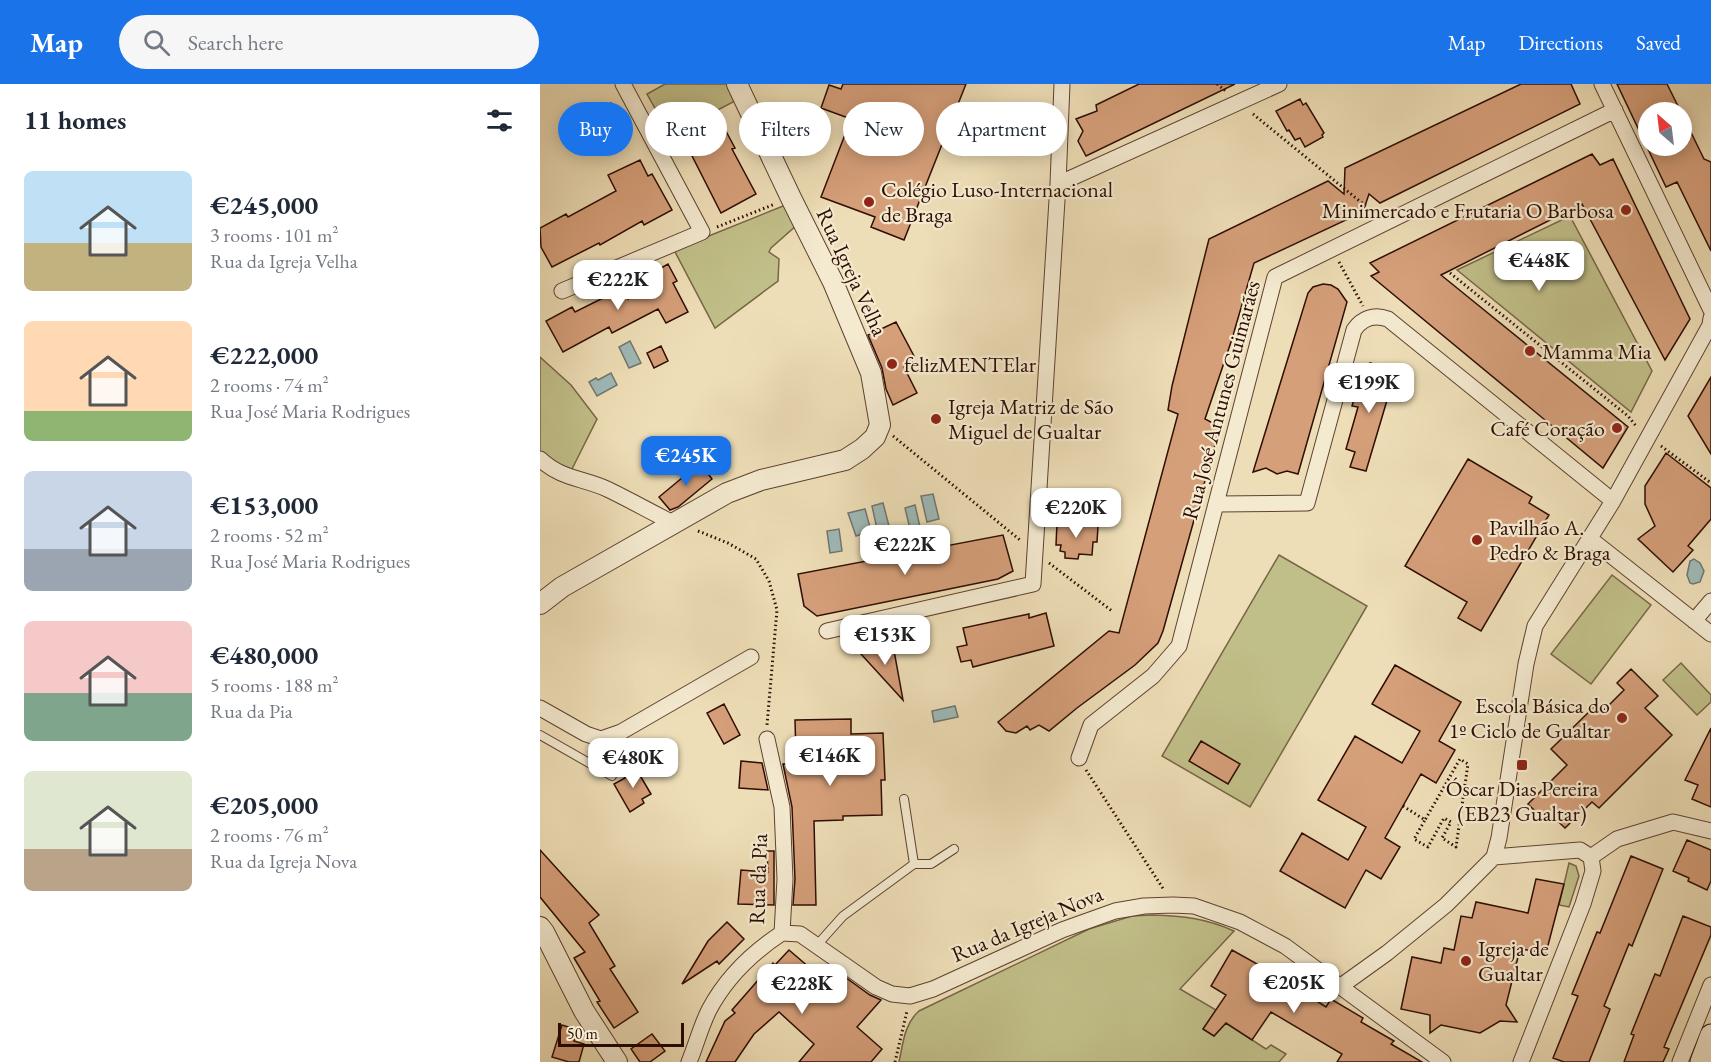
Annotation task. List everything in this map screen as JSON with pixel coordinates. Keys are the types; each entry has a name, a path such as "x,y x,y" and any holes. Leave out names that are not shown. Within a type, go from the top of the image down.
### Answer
{"main road":[{"path":"1701,1062 1711,1035"}],"street":[{"path":"562,291 702,232 622,84"},
{"name":"Rua Igreja Velha","path":"737,84 833,282 871,373 880,425"},
{"path":"828,631 1033,584 1062,84"},
{"path":"1058,184 1279,84"},
{"path":"1602,84 1711,310"},
{"name":"Rua José Antunes Guimarães","path":"1079,758 1091,725 1153,676 1179,646 1275,278 1615,110"},
{"path":"1217,504 1307,503 1354,330 1359,323 1376,316 1388,319 1613,501"},
{"path":"1341,986 1387,953 1446,905 1494,858 1526,664 1535,626 1613,501 1710,325 1711,318"},
{"path":"540,604 562,586 727,494 761,480 845,460 862,449 875,436 880,425"},
{"path":"540,459 558,472 605,488 673,524"},
{"path":"1589,538 1711,634"},
{"path":"1694,621 1711,601"},
{"path":"540,708 586,734 601,739 621,732 751,657"},
{"name":"Rua da Pia","path":"689,1062 710,1010 735,972 768,942 782,933 785,879 782,807 766,739"},
{"path":"1592,857 1617,839 1673,822 1711,831"},
{"path":"1494,858 1580,850 1592,857"},
{"path":"1521,1062 1583,904 1593,871 1592,857"},
{"name":"Rua da Igreja Nova","path":"910,996 933,989 1090,919 1115,911 1173,904 1194,906 1240,922 1284,946 1443,1062"},
{"path":"540,927 584,1011 617,1062"},
{"path":"782,933 800,934 876,987 892,994 910,996"},
{"path":"1680,1062 1711,985"}],"lane":[{"path":"540,735 612,776"},
{"path":"904,799 914,864"},
{"path":"817,945 843,916 914,864 931,864 954,849"}],"path":[{"path":"1217,84 1387,223"},
{"path":"702,232 791,198"},
{"path":"1332,250 1370,317"},
{"path":"1450,273 1628,416 1647,440 1666,449 1711,483"},
{"path":"880,425 1035,553 1113,610"},
{"path":"673,524 697,530 728,543 756,559 769,581 777,610 766,739"},
{"path":"1079,758 1173,904"},
{"path":"1460,759 1468,764 1456,847 1442,838 1451,822 1444,818 1428,847 1414,839 1425,820 1460,759"},
{"path":"1403,806 1425,820"},
{"path":"895,1062 910,996"}],"shaded area":[{"path":"665,84 727,84 735,101 727,105 727,102 651,102 647,94"},
{"path":"788,204 798,224 769,252 779,259 778,281 715,328 674,250"},
{"path":"1570,216 1652,371 1631,412 1457,270"},
{"path":"540,357 571,385 597,419 570,473 540,454"},
{"path":"1279,555 1367,606 1250,807 1162,756"},
{"path":"1612,575 1651,605 1591,684 1551,654"},
{"path":"1681,663 1711,695 1711,702 1697,715 1663,680"},
{"path":"1569,863 1576,866 1579,876 1569,907 1559,905"},
{"path":"1132,916 1194,918 1234,931 1180,989 1216,1010 1203,1029 1214,1036 1226,1023 1266,1049 1271,1045 1286,1054 1279,1062 899,1062 907,1028 919,1011 1089,929"}],"water":[{"path":"630,341 641,363 629,368 619,347"},
{"path":"611,373 617,385 597,396 589,382"},
{"path":"933,494 939,519 927,522 921,496"},
{"path":"883,503 889,526 877,529 872,506"},
{"path":"915,505 920,527 910,529 905,508"},
{"path":"865,509 871,531 856,536 848,513"},
{"path":"839,529 842,551 830,553 827,531"},
{"path":"1694,559 1700,563 1704,571 1700,582 1693,584 1690,583 1687,575 1690,561"},
{"path":"955,706 958,717 934,722 932,711"}],"building":[{"path":"843,84 966,84 959,102 936,102 937,156 904,240 871,227 875,217 821,197 843,140 843,156 924,156 924,102 843,102 843,116 831,112 831,102 823,102 829,85 841,89"},
{"path":"1139,84 1235,84 1086,156 1078,141 1083,131 1076,119 1097,111 1096,105"},
{"path":"1521,84 1571,84 1580,104 1380,203 1369,194 1363,212 1254,263 1205,419 1220,427 1158,643 1135,665 1049,731 1039,725 1030,730 1027,726 1016,733 1006,731 998,722 1109,631 1119,633 1178,414 1168,410 1172,386 1209,239 1328,181 1344,194 1345,168"},
{"path":"1617,84 1667,84 1676,102 1638,102 1638,128"},
{"path":"1300,99 1303,105 1306,103 1324,133 1323,137 1305,147 1300,138 1295,140 1289,130 1287,131 1276,111"},
{"path":"727,133 735,148 732,149 756,194 721,213 692,156 727,156"},
{"path":"1692,134 1704,159 1711,162 1711,251 1677,182 1666,187 1651,156 1692,156"},
{"path":"1592,154 1600,165 1613,159 1690,319 1665,360 1582,204 1441,275 1628,427 1603,468 1371,276 1379,272 1370,263"},
{"path":"640,160 648,176 652,174 672,210 644,225 642,221 600,245 599,243 552,267 541,247 540,228 566,214 568,217 616,191 608,175"},
{"path":"668,264 677,281 673,283 688,312 666,323 658,309 612,333 609,327 563,352 546,321 572,307 575,312 623,288 628,299 658,284 652,273"},
{"path":"1323,284 1338,289 1347,302 1298,474 1287,471 1277,474 1266,468 1253,472 1308,293 1313,287"},
{"name":"felizMENTElar","path":"896,322 914,356 911,358 913,362 904,367 917,393 893,405 886,389 882,368 868,335"},
{"path":"661,346 668,361 654,368 647,353"},
{"path":"1370,363 1396,370 1366,471 1350,467 1355,452 1346,449 1358,407 1352,406 1357,390 1362,392"},
{"path":"1711,377 1711,454 1688,416"},
{"path":"1666,453 1711,488 1711,519 1688,546 1693,550 1673,572 1638,539 1655,526 1645,504 1645,486"},
{"name":"Pavilhão A. Pedro & Braga","path":"1468,459 1532,497 1529,503 1549,515 1481,631 1458,618 1467,602 1405,566"},
{"path":"700,463 712,479 678,507 670,510 659,497"},
{"path":"1070,522 1098,526 1097,542 1093,542 1092,555 1079,554 1078,559 1065,558 1065,552 1060,551 1061,545 1056,545 1057,523 1070,524"},
{"path":"1003,535 1013,571 998,579 817,616 804,606 798,574"},
{"path":"1046,613 1054,646 973,667 971,660 961,662 957,647 967,645 963,628 1029,614 1029,618"},
{"path":"893,645 903,700 860,653"},
{"path":"1395,665 1461,702 1439,741 1455,750 1436,783 1421,774 1385,838 1400,847 1381,879 1366,870 1345,908 1280,871 1302,833 1348,860 1366,827 1318,800 1355,736 1402,763 1420,731 1372,704"},
{"path":"1631,669 1658,696 1645,708 1672,735 1599,808 1592,802 1565,828 1547,811 1541,817 1528,804 1567,765 1551,749 1594,707 1601,713 1624,690 1617,683"},
{"path":"724,704 740,735 724,744 707,713"},
{"path":"851,719 851,734 883,733 885,780 881,780 882,815 843,816 843,820 814,821 816,905 793,905 795,879 792,807 783,764 789,764 788,757 796,756 795,720"},
{"path":"1711,728 1711,807 1692,799 1698,785 1685,780"},
{"path":"1201,741 1240,764 1228,784 1189,761"},
{"path":"741,761 762,763 768,790 739,788"},
{"path":"635,767 651,794 642,799 644,803 630,812 614,784 625,778 622,774"},
{"path":"1687,840 1711,850 1711,881 1707,890 1673,871"},
{"path":"540,850 599,915 589,923 615,966 610,969 638,1012 614,1028 597,1002 600,1001 574,958 585,952 540,897"},
{"path":"767,851 774,851 774,905 738,904 741,870 768,872"},
{"path":"1631,856 1663,869 1632,946 1629,944 1604,1006 1610,1009 1589,1062 1564,1062 1553,1058 1578,996 1572,994"},
{"path":"1536,879 1564,884 1546,953 1520,949 1506,1005 1517,1022 1500,1021 1480,1033 1441,1025 1430,1033 1430,1015 1401,1009 1412,957 1441,963 1444,948 1454,950 1461,916 1472,918 1476,902 1528,913"},
{"path":"1683,916 1711,927 1711,935 1664,1047 1669,1049 1663,1062 1624,1062 1634,1035 1631,1034 1655,974 1660,976"},
{"path":"727,922 744,939 719,964 717,961 682,984 708,941"},
{"path":"789,950 831,986 842,975 881,1000 857,1027 882,1049 871,1062 799,1062 814,1044 779,1012 754,1034 735,1062 706,1062 725,1021 735,1013 732,1010 773,963 775,965"},
{"path":"1232,950 1326,1007 1331,999 1363,1018 1361,1022 1394,1041 1391,1044 1422,1062 1337,1062 1342,1054 1271,1012 1252,1040 1226,1023 1214,1036 1203,1029 1226,995 1211,986"},
{"path":"562,1025 578,1030 574,1041 584,1044 579,1062 569,1062 552,1057"},
{"path":"652,1034 665,1051 650,1062 640,1062 631,1049"}],"place":[{"name":"Colégio Luso-Internacional de Braga","path":"869,202"},
{"name":"Minimercado e Frutaria O Barbosa","path":"1626,210"},
{"name":"Mamma Mia","path":"1530,351"},
{"name":"felizMENTElar","path":"892,364"},
{"name":"Igreja Matriz de São Miguel de Gualtar","path":"936,419"},
{"name":"Café Coração","path":"1617,428"},
{"name":"Pavilhão A. Pedro & Braga","path":"1477,540"},
{"name":"Escola Básica do 1º Ciclo de Gualtar","path":"1622,718"},
{"name":"Óscar Dias Pereira (EB23 Gualtar)","path":"1522,765"},
{"name":"Igreja de Gualtar","path":"1466,961"}]}
